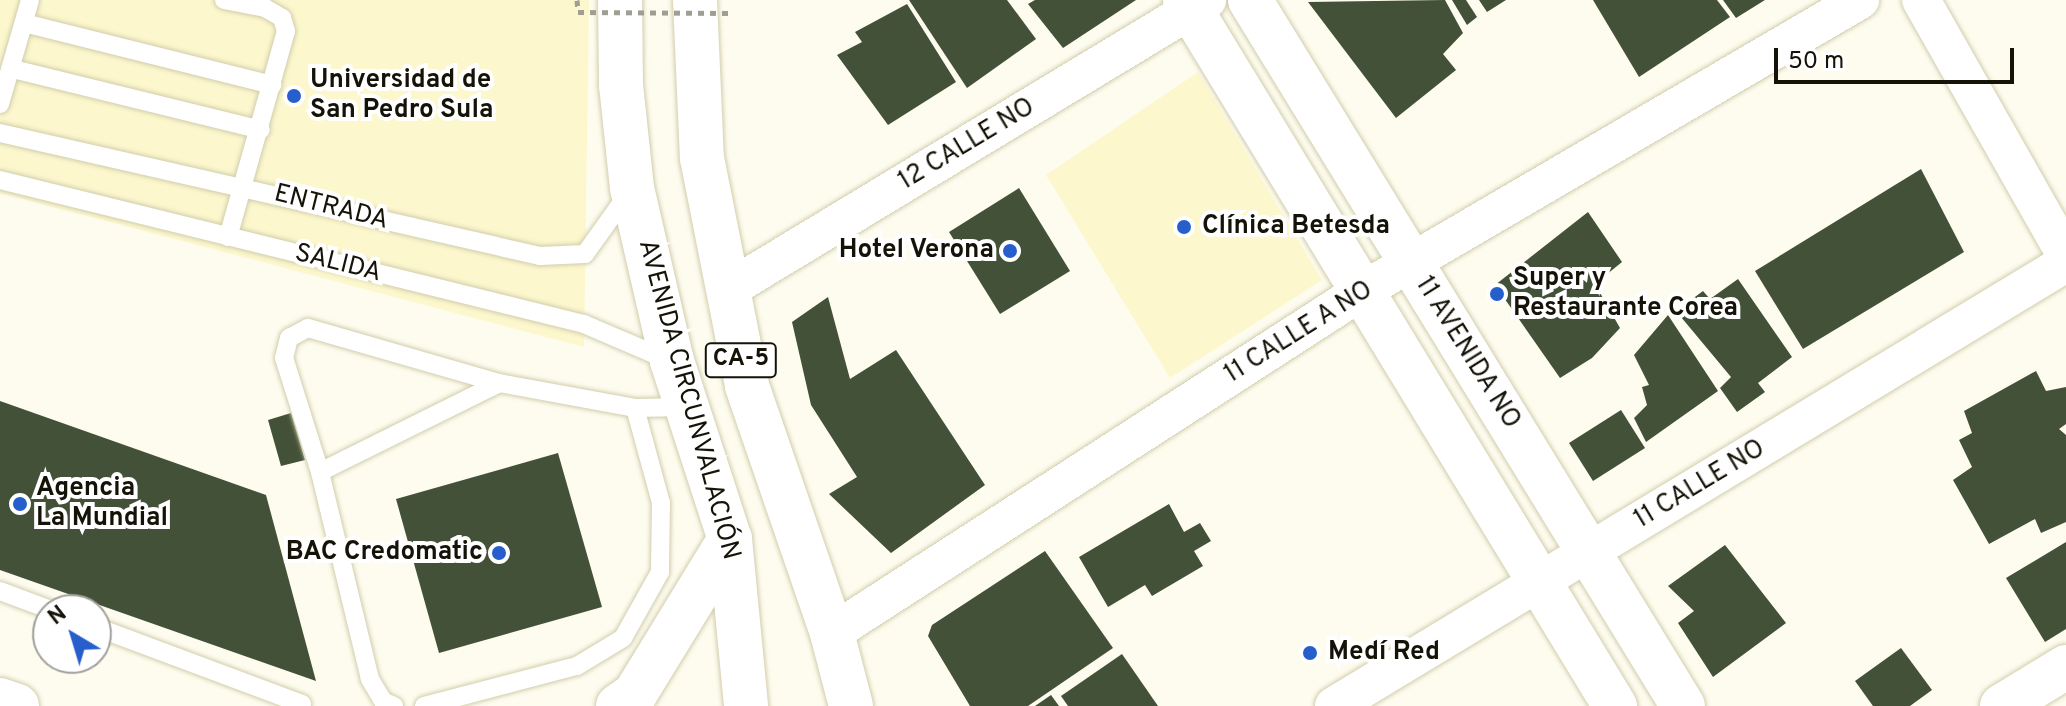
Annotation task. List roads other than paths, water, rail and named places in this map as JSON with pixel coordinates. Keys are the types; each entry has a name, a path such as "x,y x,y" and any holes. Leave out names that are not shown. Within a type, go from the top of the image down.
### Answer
{"main road":[{"name":"AVENIDA CIRCUNVALACIÓN","path":"620,0 621,85 632,188 672,361 690,407 730,539 746,706"},
{"name":"11 AVENIDA NO","path":"1250,0 1683,706"},
{"path":"1194,3 1362,291 1615,706"},
{"name":"CA-5","path":"711,6 702,158 727,290 747,386 832,633 851,706"},
{"path":"618,706 635,694 730,539"},
{"path":"2002,706 2066,667"},
{"path":"0,700 17,706"}],"street":[{"name":"11 CALLE A NO","path":"832,633 1362,291 1860,0"},
{"path":"1921,0 2066,255"},
{"name":"12 CALLE NO","path":"727,290 1194,3"},
{"name":"11 CALLE NO","path":"1334,706 2066,263"}],"lane":[{"path":"0,104 13,69 30,0"},
{"path":"224,0 265,8 282,18 286,31 261,130 228,237"},
{"path":"24,23 272,85"},
{"path":"13,69 261,130"},
{"name":"ENTRADA","path":"0,133 540,256 585,254 632,188"},
{"name":"SALIDA","path":"0,180 584,324 672,361"},
{"path":"394,706 383,701 370,679 320,472 284,358 289,338 308,328 499,383 635,408 690,407"},
{"path":"320,472 499,383"},
{"path":"424,706 577,666 623,638 660,572 661,503 635,408"},
{"path":"0,591 32,603"},
{"path":"112,633 302,704"}],"place":[{"name":"Universidad de San Pedro Sula","path":"294,96"},
{"name":"Clínica Betesda","path":"1184,227"},
{"name":"Hotel Verona","path":"1010,251"},
{"name":"Super y Restaurante Corea","path":"1497,294"},
{"name":"Agencia La Mundial","path":"20,504"},
{"name":"BAC Credomatic","path":"499,553"},
{"name":"Medí Red","path":"1310,653"}]}
